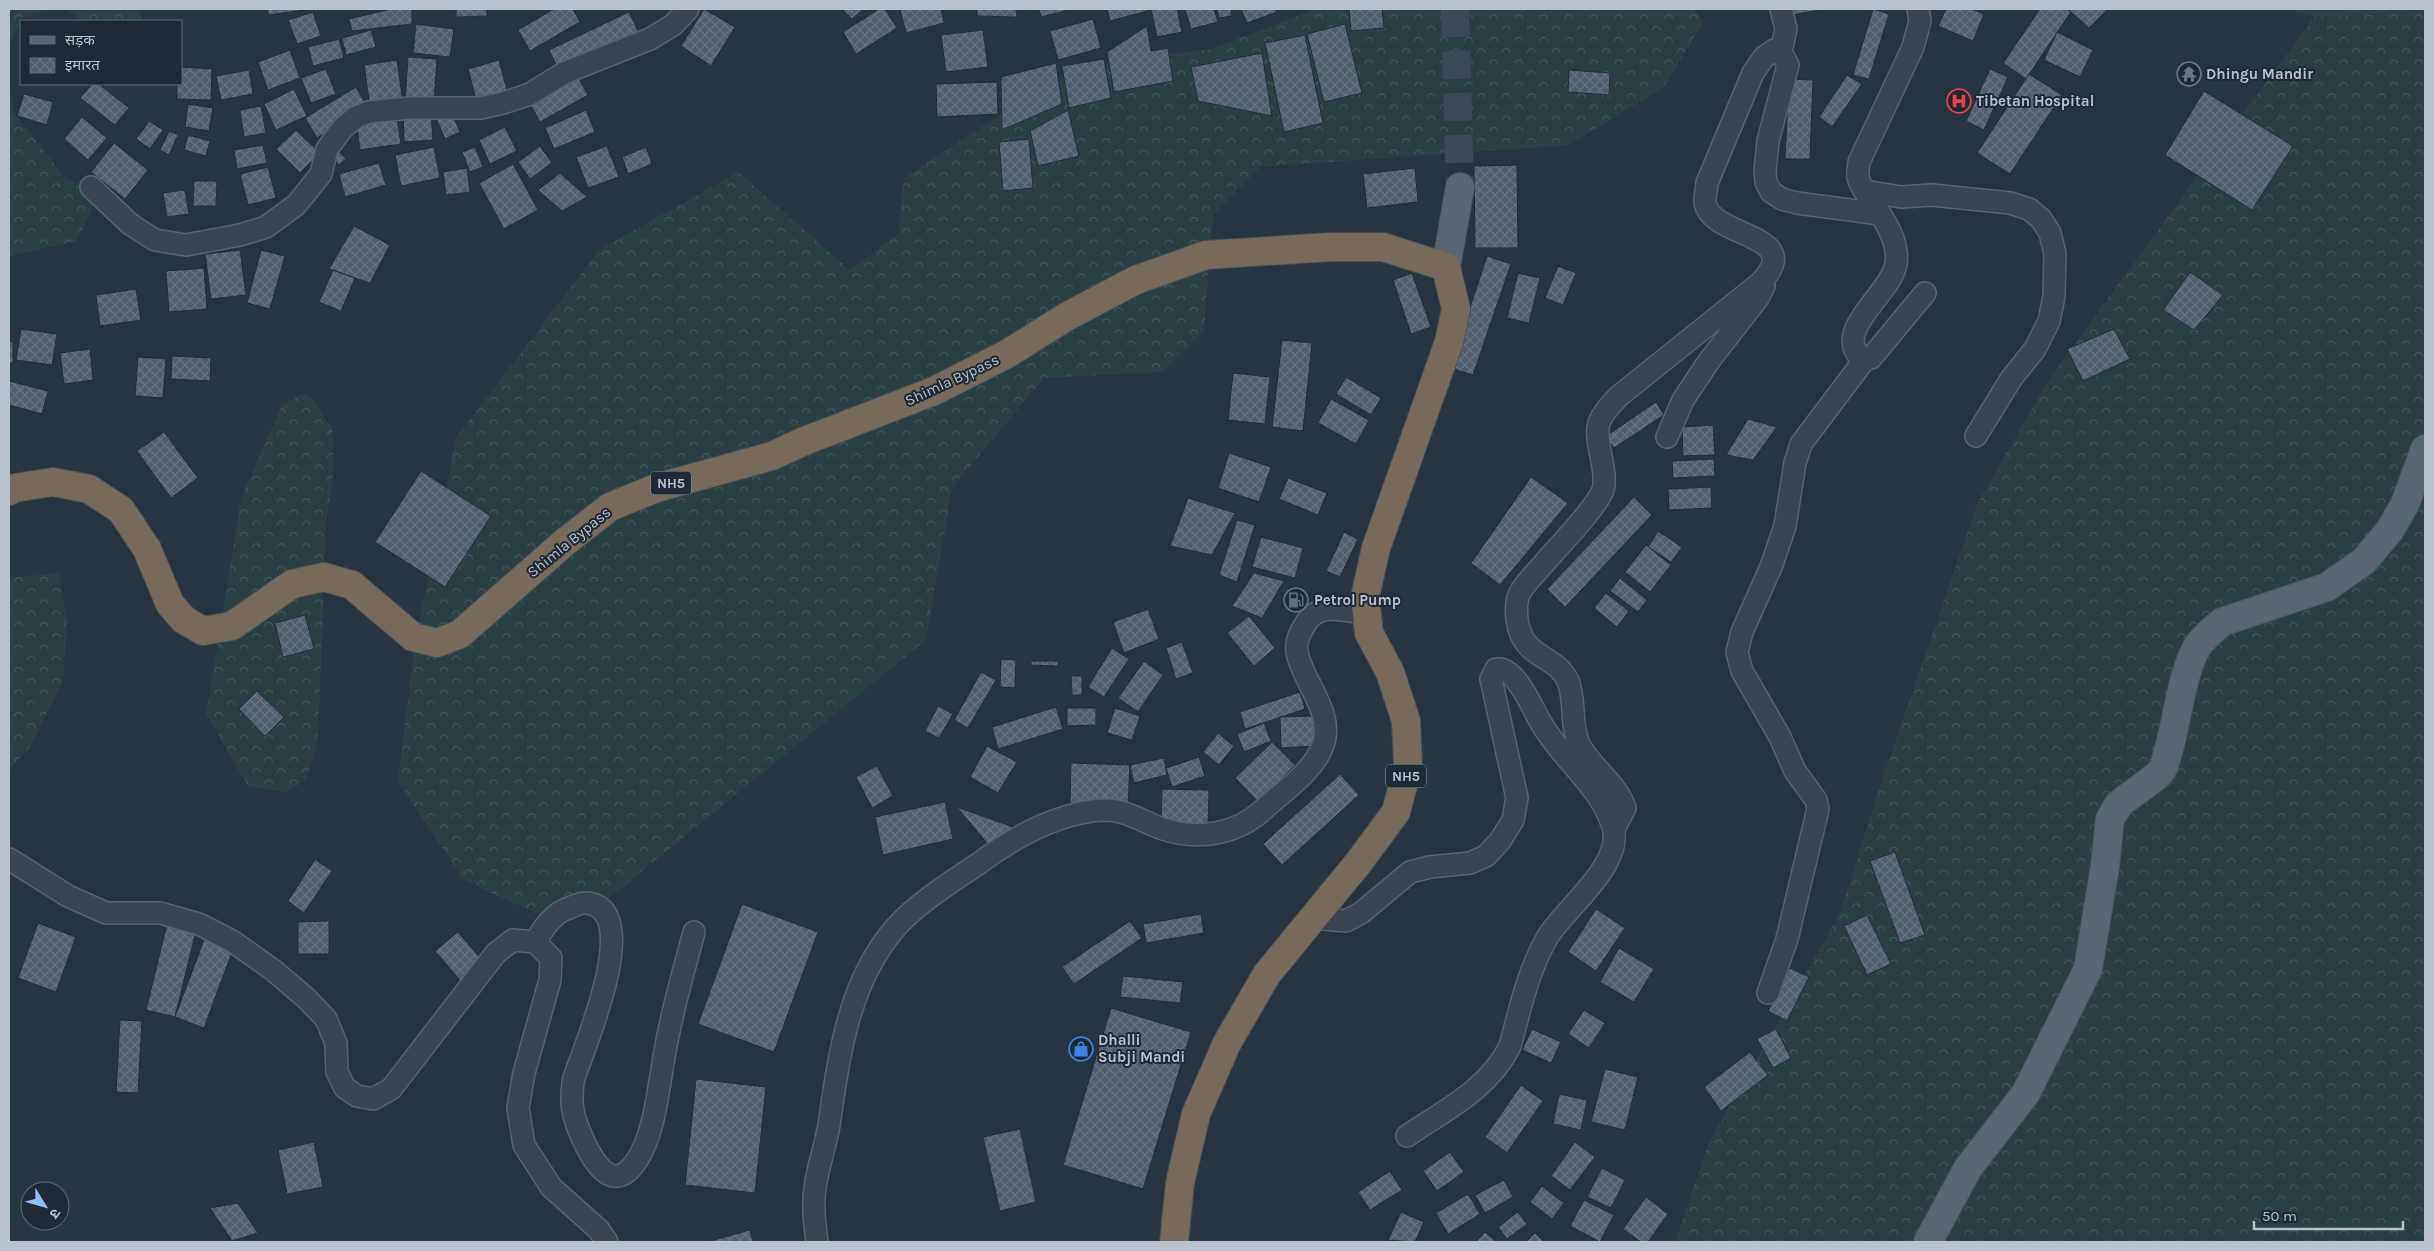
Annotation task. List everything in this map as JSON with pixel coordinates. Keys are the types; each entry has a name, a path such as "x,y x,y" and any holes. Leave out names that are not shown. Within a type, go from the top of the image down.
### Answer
{"highway":[{"name":"Shimla Bypass","path":"9,491 14,488 53,482 89,488 121,510 147,549 170,604 184,620 204,631 232,626 292,584 324,577 352,586 413,637 437,644 460,634 565,542 610,507 656,488 772,456 802,442 934,391 1007,354 1066,316 1136,280 1206,255 1330,247 1383,246 1446,267"},
{"name":"NH5","path":"1174,1242 1180,1183 1196,1114 1227,1043 1267,974 1311,918 1359,862 1396,812 1408,766 1406,720 1390,672 1369,633 1365,597 1376,548 1448,342 1456,308 1446,267"}],"main road":[{"path":"1446,267 1460,187"},
{"path":"1928,1242 1968,1168 2026,1092 2088,969 2105,866 2110,819 2119,804 2163,768 2186,680 2197,648 2210,632 2222,622 2327,586 2364,561 2390,530 2405,504 2425,449"}],"street":[{"path":"91,187 130,224 155,240 186,245 240,235 266,227 296,205 321,174 327,149 342,129 356,117 369,112 410,108 481,108 521,97 530,94 564,73 650,39 673,25 688,9"},
{"path":"1781,9 1786,29 1781,52 1788,65 1768,141 1765,171 1766,182 1770,192 1782,199 1797,203 1880,214"},
{"path":"1918,9 1920,21 1913,47 1859,162 1858,177 1892,236 1896,262 1893,274 1852,335 1852,346 1857,354 1865,359 1871,358 1925,293"},
{"path":"1667,437 1683,400 1709,362 1758,298 1771,272 1774,259 1771,250 1763,243 1722,223 1711,214 1705,203 1707,183 1753,72 1764,57 1774,50 1781,52"},
{"path":"1865,191 1901,197 1932,195 2010,203 2028,209 2041,219 2050,233 2055,263 2054,296 2049,321 2035,349 2011,379 1976,436"},
{"path":"1407,1136 1484,1083 1504,1058 1510,1046 1534,965 1548,937 1601,872 1613,844 1614,829 1625,808 1620,795 1589,760 1578,743 1572,692 1567,679 1557,667 1531,649 1522,640 1518,627 1516,607 1519,595 1528,581 1592,507 1603,489 1604,472 1596,435 1598,421 1606,409 1619,396 1760,283 1771,272"},
{"path":"1768,994 1789,931 1818,809 1816,800 1795,771 1780,737 1742,671 1738,652 1742,632 1771,567 1785,526 1795,463 1801,444 1865,359"},
{"path":"817,1242 813,1210 817,1178 828,1132 843,1036 853,1003 877,954 896,928 915,909 1008,842 1055,820 1105,810 1129,814 1176,832 1205,834 1226,832 1241,827 1258,815 1312,765 1324,745 1326,730 1322,710 1297,652 1298,636 1309,618 1320,610 1334,608 1367,614"},
{"path":"1311,918 1346,921 1360,914 1410,872 1430,867 1470,863 1486,856 1500,841 1513,820 1517,798 1492,689 1491,679 1496,669 1506,670 1522,688 1542,726 1606,810 1614,829"},
{"path":"9,860 68,896 106,913 160,913 200,924 232,941 300,992 326,1019 336,1043 337,1072 345,1088 357,1096 373,1099 392,1089 496,953 513,940 535,942 551,958 550,980 524,1073 518,1108 524,1145 551,1188 599,1230 607,1242"},
{"path":"535,942 546,925 562,910 585,902 598,906 606,915 611,931 608,974 600,1009 574,1081 572,1103 578,1130 600,1169 610,1175 623,1175 634,1166 644,1148 675,1002 694,932"}],"green space":[{"path":"9,9 54,9 22,18 9,45"},
{"path":"66,9 139,9 141,20 82,20"},
{"path":"1316,9 1518,9 1528,11 1692,9 1704,21 1664,87 1569,145 1260,167 1213,215 1204,331 1163,372 1044,378 952,488 926,640 597,908 546,918 464,880 398,782 415,641 456,438 599,250 738,172 850,270 898,234 904,178 1071,68 1211,49"},
{"path":"2284,9 2425,9 2425,13 2314,17"},
{"path":"2425,13 2425,1242 1675,1242 1709,1142 1840,913 1881,783 1977,504 2049,379 2314,17"},
{"path":"9,87 14,113 65,177 97,198 77,241 9,256"},
{"path":"302,393 313,400 332,428 334,469 326,524 318,740 306,780 287,792 248,786 206,714 241,498 281,407"},
{"path":"59,573 67,621 63,682 29,749 9,770 9,578"}],"building":[{"path":"268,9 305,9 305,10 268,15"},
{"path":"391,9 412,9 412,24 352,31 349,19"},
{"path":"456,9 487,9 487,16 456,17"},
{"path":"554,9 573,9 580,22 530,51 518,30"},
{"path":"704,9 735,27 711,66 681,46"},
{"path":"842,9 863,9 852,19"},
{"path":"879,9 885,9 897,28 856,54 843,32"},
{"path":"900,9 941,9 944,23 906,33"},
{"path":"977,9 1016,9 1017,17 977,16"},
{"path":"1039,9 1069,9 1069,10 1041,17"},
{"path":"1107,9 1147,9 1147,11 1110,21"},
{"path":"1151,9 1177,9 1182,32 1157,37"},
{"path":"1185,9 1214,9 1218,22 1191,29"},
{"path":"1217,9 1231,9 1232,16 1219,18"},
{"path":"1241,9 1275,9 1277,12 1247,23"},
{"path":"1349,9 1382,9 1384,28 1351,31"},
{"path":"1790,9 1826,9 1791,15"},
{"path":"1873,9 1889,14 1869,79 1853,75"},
{"path":"1946,9 1972,9 1984,14 1973,41 1938,26"},
{"path":"2040,9 2067,9 2071,12 2026,79 2003,63"},
{"path":"2068,9 2108,9 2089,28"},
{"path":"313,12 321,36 297,44 288,20"},
{"path":"629,12 639,33 559,71 549,50"},
{"path":"1093,19 1101,48 1058,60 1050,31"},
{"path":"416,24 454,29 450,57 413,53"},
{"path":"1345,24 1362,93 1324,102 1307,34"},
{"path":"1147,26 1151,51 1168,48 1173,81 1114,92 1107,52"},
{"path":"371,30 376,47 346,55 342,38"},
{"path":"983,30 988,67 946,72 941,35"},
{"path":"2057,32 2093,50 2080,77 2044,60"},
{"path":"1305,35 1323,123 1284,132 1265,43"},
{"path":"339,39 344,58 313,66 308,47"},
{"path":"290,50 300,78 268,90 258,62"},
{"path":"1262,53 1272,116 1198,101 1191,67"},
{"path":"408,57 437,59 434,105 405,103"},
{"path":"1104,59 1111,98 1069,108 1062,66"},
{"path":"397,60 403,102 370,107 364,65"},
{"path":"499,60 508,94 477,103 468,69"},
{"path":"1056,63 1062,104 1002,130 1001,77"},
{"path":"182,67 212,69 211,100 177,99 177,85 182,85"},
{"path":"326,69 336,94 311,103 301,78"},
{"path":"1990,69 2008,77 1984,130 1966,121"},
{"path":"249,70 253,94 221,100 216,76"},
{"path":"1569,70 1610,73 1609,95 1568,92"},
{"path":"2029,74 2062,95 2010,174 1977,153"},
{"path":"1847,75 1862,84 1832,127 1819,117"},
{"path":"578,77 588,95 540,122 530,104"},
{"path":"1789,79 1813,80 1810,159 1785,159"},
{"path":"997,82 998,114 937,117 936,84"},
{"path":"91,85 100,85 129,108 115,125 80,98"},
{"path":"356,87 368,108 317,138 305,118"},
{"path":"294,89 307,116 276,130 264,104"},
{"path":"2204,91 2293,146 2252,210 2165,155"},
{"path":"24,94 53,102 47,125 17,116"},
{"path":"188,104 213,108 209,131 185,127"},
{"path":"261,106 266,133 244,137 240,110"},
{"path":"586,110 595,132 554,149 545,128"},
{"path":"1068,110 1079,156 1038,166 1030,131"},
{"path":"431,111 433,140 404,142 403,112"},
{"path":"451,111 460,132 445,139 436,118"},
{"path":"396,112 401,144 360,150 356,118"},
{"path":"82,117 107,138 88,160 64,139"},
{"path":"149,121 163,130 150,149 136,139"},
{"path":"505,127 517,151 490,164 479,140"},
{"path":"296,130 320,153 300,173 276,149"},
{"path":"169,131 178,135 169,155 160,150"},
{"path":"188,135 210,141 206,156 184,150"},
{"path":"1029,139 1033,188 1003,191 999,142"},
{"path":"114,143 148,170 125,199 91,172"},
{"path":"263,145 267,163 237,169 234,150"},
{"path":"540,146 552,163 530,179 518,162"},
{"path":"607,146 619,177 588,188 576,157"},
{"path":"434,147 440,178 401,186 395,155"},
{"path":"475,147 483,167 470,172 462,152"},
{"path":"646,147 652,164 628,174 622,157"},
{"path":"336,148 346,159 339,165 330,154"},
{"path":"379,163 386,185 345,197 339,174"},
{"path":"513,164 538,210 504,229 479,183"},
{"path":"1517,165 1518,248 1475,248 1474,166"},
{"path":"268,167 276,198 248,205 240,174"},
{"path":"467,168 470,192 446,195 443,172"},
{"path":"1415,168 1418,202 1367,208 1363,174"},
{"path":"560,173 587,197 562,211 538,190"},
{"path":"194,181 217,181 216,206 193,206"},
{"path":"185,190 189,214 167,217 163,193"},
{"path":"354,226 390,245 370,283 329,269"},
{"path":"240,250 246,295 211,299 205,254"},
{"path":"261,250 285,256 270,309 247,303"},
{"path":"1487,256 1511,264 1473,375 1450,368"},
{"path":"1558,266 1576,273 1563,305 1545,298"},
{"path":"204,268 207,309 169,312 166,271"},
{"path":"333,270 355,278 341,311 319,302"},
{"path":"2190,272 2223,295 2194,330 2163,310"},
{"path":"1412,273 1431,327 1411,334 1393,280"},
{"path":"1518,273 1540,278 1529,323 1507,318"},
{"path":"136,289 141,320 100,326 96,295"},
{"path":"21,329 57,334 52,365 16,360"},
{"path":"2114,329 2130,359 2083,381 2067,349"},
{"path":"1282,340 1312,343 1303,431 1272,427"},
{"path":"9,342 13,342 13,363 9,363"},
{"path":"90,349 93,380 64,384 60,353"},
{"path":"172,356 211,358 210,381 171,379"},
{"path":"138,357 166,359 163,398 135,396"},
{"path":"1233,373 1270,377 1265,424 1228,420"},
{"path":"1346,377 1381,398 1371,415 1336,394"},
{"path":"9,381 48,391 42,414 9,405"},
{"path":"1331,399 1369,420 1356,444 1318,423"},
{"path":"1656,402 1664,415 1614,448 1606,436"},
{"path":"1748,419 1777,427 1753,460 1726,455"},
{"path":"1713,425 1715,455 1683,456 1682,427"},
{"path":"164,432 198,478 171,498 137,451"},
{"path":"1229,453 1271,467 1259,502 1218,488"},
{"path":"1714,459 1715,476 1673,478 1672,461"},
{"path":"421,471 491,516 445,587 375,542"},
{"path":"1531,477 1561,499 1500,585 1471,563"},
{"path":"1531,477 1568,503 1500,585 1471,563"},
{"path":"1288,478 1327,493 1318,515 1279,499"},
{"path":"1711,487 1712,508 1669,510 1668,489"},
{"path":"1634,497 1652,515 1565,607 1547,589"},
{"path":"1188,498 1235,513 1212,555 1170,546"},
{"path":"1237,520 1255,525 1237,582 1219,575"},
{"path":"1658,531 1682,547 1671,562 1648,547"},
{"path":"1344,532 1358,539 1340,577 1326,571"},
{"path":"1261,537 1303,548 1295,578 1252,567"},
{"path":"1646,545 1671,565 1650,592 1625,572"},
{"path":"1254,573 1284,581 1262,618 1232,606"},
{"path":"1620,578 1647,600 1638,612 1610,591"},
{"path":"1606,593 1629,611 1617,627 1594,608"},
{"path":"1148,609 1159,639 1124,653 1113,622"},
{"path":"305,615 314,649 283,657 275,623"},
{"path":"1249,616 1275,648 1254,666 1227,633"},
{"path":"1182,642 1193,673 1176,679 1166,648"},
{"path":"1112,648 1129,659 1104,697 1088,687"},
{"path":"1001,659 1016,660 1015,688 1000,687"},
{"path":"1031,661 1058,661 1058,666 1031,665"},
{"path":"1144,661 1163,675 1138,712 1118,698"},
{"path":"981,672 996,680 968,728 954,720"},
{"path":"1071,676 1082,676 1082,695 1072,695"},
{"path":"257,691 284,717 265,736 239,709"},
{"path":"1300,692 1305,709 1245,729 1240,712"},
{"path":"938,706 953,714 939,738 925,731"},
{"path":"1056,707 1063,729 998,749 992,727"},
{"path":"1067,708 1096,708 1096,725 1067,726"},
{"path":"1115,708 1140,716 1132,740 1107,733"},
{"path":"1313,716 1315,746 1281,748 1280,717"},
{"path":"1264,723 1271,741 1244,752 1237,734"},
{"path":"1218,733 1234,746 1219,765 1203,752"},
{"path":"1272,742 1295,765 1258,802 1235,778"},
{"path":"987,746 1017,762 998,793 970,777"},
{"path":"1199,757 1205,776 1172,787 1166,768"},
{"path":"1164,758 1167,775 1134,783 1130,765"},
{"path":"1071,763 1130,765 1128,805 1070,803"},
{"path":"877,766 893,796 872,808 856,777"},
{"path":"1340,774 1359,795 1282,865 1263,844"},
{"path":"1162,789 1209,790 1208,826 1161,825"},
{"path":"945,802 953,839 883,855 875,817"},
{"path":"957,807 1013,827 990,847"},
{"path":"1895,852 1925,935 1900,943 1870,861"},
{"path":"315,859 332,871 304,913 288,901"},
{"path":"742,904 818,932 774,1052 698,1024"},
{"path":"1596,909 1625,928 1596,971 1568,952"},
{"path":"1201,914 1204,933 1146,943 1143,924"},
{"path":"1867,915 1891,964 1867,975 1844,926"},
{"path":"168,920 197,927 175,1017 146,1010"},
{"path":"329,921 329,954 298,954 298,922"},
{"path":"1130,921 1142,938 1074,984 1062,967"},
{"path":"38,923 76,937 56,992 18,978"},
{"path":"458,932 486,965 464,985 435,951"},
{"path":"205,937 234,947 204,1028 175,1017"},
{"path":"1619,948 1654,969 1634,1002 1600,982"},
{"path":"1790,968 1809,977 1787,1021 1768,1011"},
{"path":"1123,976 1183,982 1180,1003 1120,997"},
{"path":"1111,1008 1191,1032 1143,1189 1063,1165"},
{"path":"1584,1010 1605,1023 1589,1048 1568,1034"},
{"path":"120,1020 142,1021 138,1093 116,1092"},
{"path":"1532,1029 1561,1042 1551,1063 1522,1050"},
{"path":"1776,1029 1791,1058 1773,1068 1757,1039"},
{"path":"1750,1052 1768,1075 1721,1111 1704,1087"},
{"path":"1605,1069 1638,1077 1625,1130 1591,1122"},
{"path":"696,1079 766,1087 755,1193 685,1185"},
{"path":"1521,1085 1543,1101 1507,1153 1485,1137"},
{"path":"1559,1094 1587,1100 1581,1130 1553,1124"},
{"path":"1020,1129 1036,1202 1000,1211 983,1137"},
{"path":"314,1142 323,1187 287,1194 278,1150"},
{"path":"1575,1142 1595,1157 1570,1190 1551,1176"},
{"path":"1450,1152 1464,1172 1437,1191 1423,1171"},
{"path":"1602,1168 1625,1180 1611,1208 1587,1197"},
{"path":"1390,1171 1402,1190 1370,1210 1358,1192"},
{"path":"1504,1180 1513,1197 1485,1213 1475,1195"},
{"path":"1542,1186 1564,1203 1552,1219 1530,1202"},
{"path":"1468,1194 1480,1214 1448,1234 1436,1213"},
{"path":"1646,1197 1668,1214 1648,1242 1641,1242 1623,1229"},
{"path":"1584,1200 1614,1215 1600,1242 1570,1226"},
{"path":"238,1203 258,1233 232,1241 210,1208"},
{"path":"1401,1212 1424,1222 1415,1242 1388,1240"},
{"path":"1518,1212 1527,1224 1507,1239 1498,1227"},
{"path":"750,1230 753,1242 707,1242"},
{"path":"1485,1232 1497,1242 1476,1242"},
{"path":"1535,1233 1544,1242 1526,1242"}],"tunnel":[{"path":"1455,9 1460,187"}],"place":[{"name":"Dhingu Mandir","path":"2189,74"},
{"name":"Tibetan Hospital","path":"1959,101"},
{"name":"Petrol Pump","path":"1296,600"},
{"name":"Dhalli Subji Mandi","path":"1081,1049"}]}
